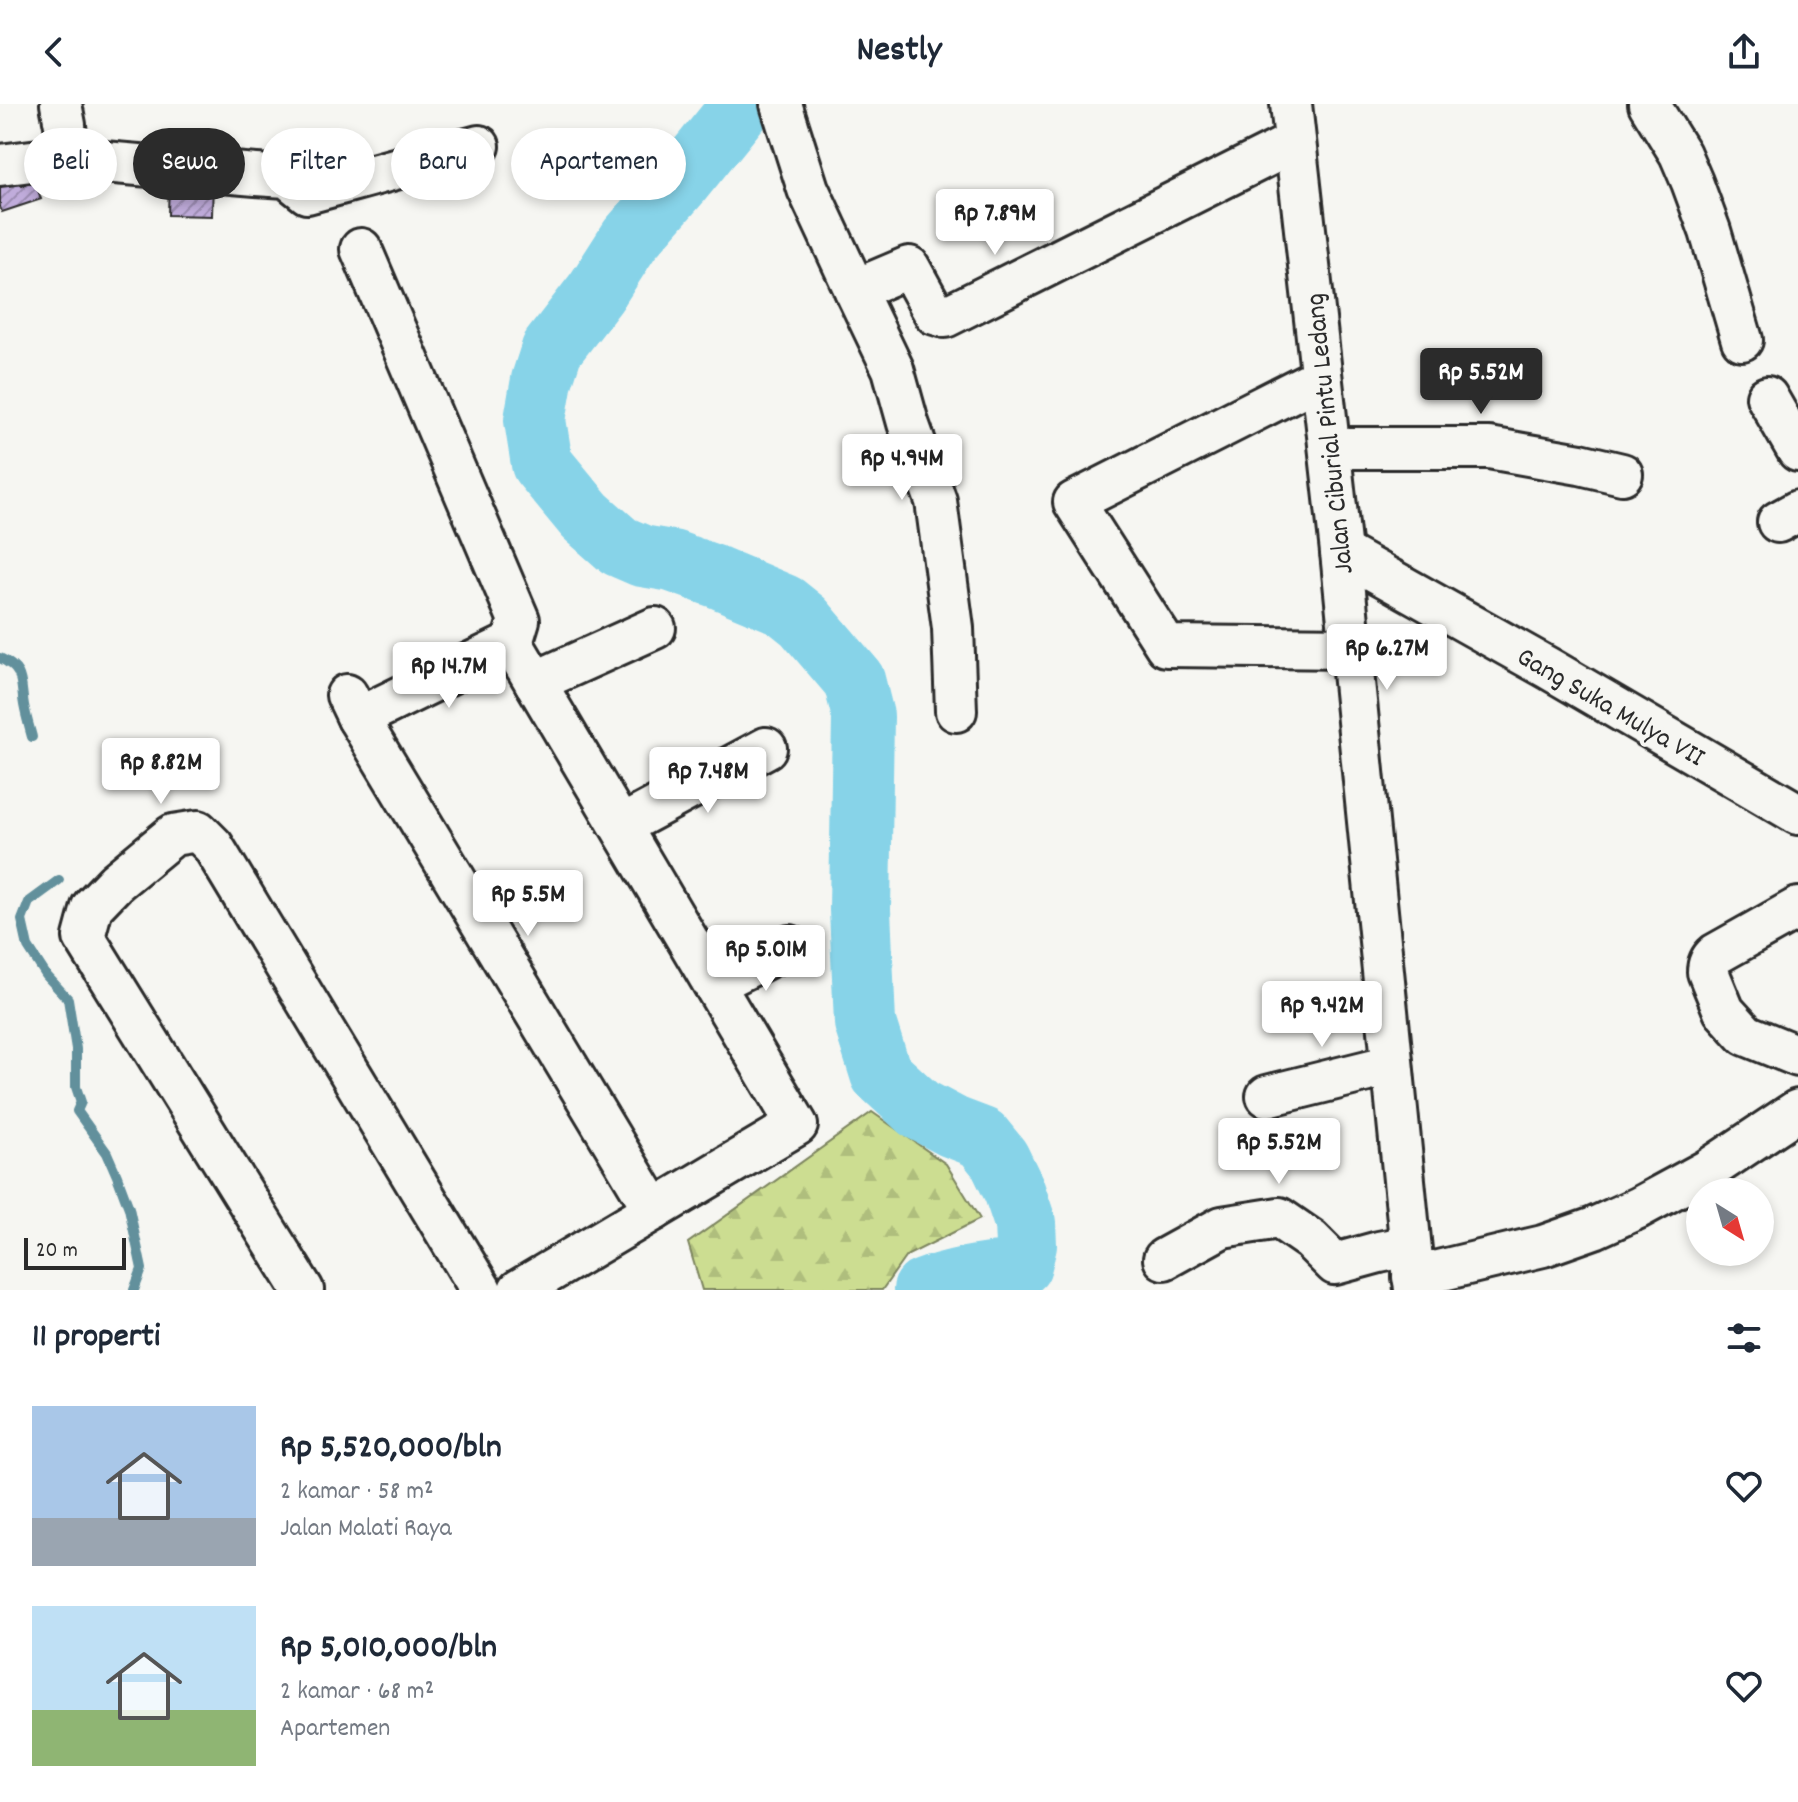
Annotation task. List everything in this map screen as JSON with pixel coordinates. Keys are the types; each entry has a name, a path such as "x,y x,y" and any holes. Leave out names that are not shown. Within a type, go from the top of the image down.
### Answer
{"street":[{"path":"61,104 65,128"},
{"path":"781,104 808,189 893,369 908,423 936,501 953,628 956,711"},
{"path":"1649,104 1680,154 1692,182 1742,340"},
{"path":"855,290 909,267 935,314 945,317 1293,123"},
{"name":"Jalan Ciburial Pintu Ledang","path":"1293,123 1341,552 1413,1271"},
{"path":"0,165 24,162"},
{"path":"117,163 282,175 307,193 391,170"},
{"path":"361,249 519,620 512,643 797,1125 519,1290"},
{"path":"1321,377 1074,502 1166,646 1351,648"},
{"path":"1767,397 1798,451"},
{"path":"1330,448 1489,448 1622,474"},
{"name":"Gang Suka Mulya VII","path":"1341,552 1798,814"},
{"path":"535,682 655,628"},
{"path":"512,643 353,707 654,1210"},
{"path":"621,826 766,748"},
{"path":"303,1290 84,937 92,907 173,835 198,831 213,846 481,1290"},
{"path":"1798,908 1716,954 1708,966 1724,1011 1746,1035 1798,1056"},
{"path":"714,984 790,946"},
{"path":"1267,1096 1392,1065"},
{"path":"1164,1259 1222,1227 1279,1218 1311,1240 1335,1264 1379,1252 1413,1271 1543,1246 1638,1208 1708,1170 1798,1110"}],"green space":[{"path":"872,1112 946,1164 980,1219 906,1256 882,1290 702,1290 688,1243"}],"building":[{"path":"19,178 24,185 24,200 38,200 2,212 0,185"},
{"path":"168,200 212,200 212,216 168,215"}],"waterway":[{"path":"743,104 630,239 596,292 552,349 542,380 535,420 542,464 585,516 619,546 642,556 672,561 717,577 784,605 804,621 854,680 863,716 860,910 865,1023 881,1074 919,1109 982,1138 999,1159 1025,1223 1026,1245 1021,1265 1013,1272 968,1278 924,1290"},
{"path":"0,658 18,672 32,737"},
{"path":"59,880 29,902 22,920 28,947 46,975 68,999 76,1049 76,1087 81,1102 77,1111 107,1153 129,1208 142,1269 134,1290"}]}
